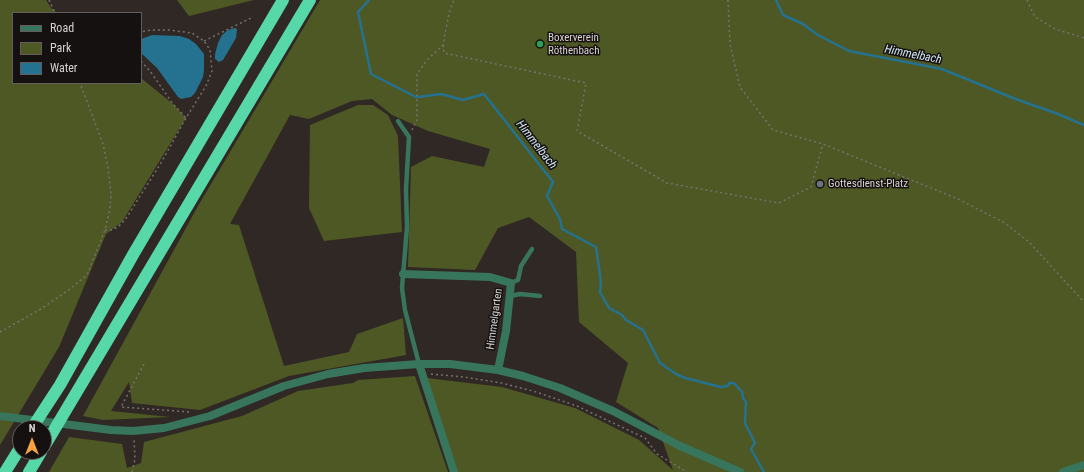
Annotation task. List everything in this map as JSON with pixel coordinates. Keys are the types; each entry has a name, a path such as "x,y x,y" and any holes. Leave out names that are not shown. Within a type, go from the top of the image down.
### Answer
{"highway":[{"path":"37,420 60,385 134,253 283,0"},
{"path":"52,434 310,0"},
{"path":"5,472 12,460"},
{"path":"29,472 36,460"}],"street":[{"name":"Himmelgarten","path":"403,274 490,277 511,283 506,331 498,370"},
{"path":"419,364 454,472"},
{"path":"4,416 92,429 133,431 164,428 210,416 284,386 328,374 364,368 419,364 450,364 498,370 542,382 613,411 680,446 740,472"},
{"path":"1063,472 1084,465"}],"lane":[{"path":"398,121 409,137 406,189 407,227 402,288 405,310 419,364"},
{"path":"511,283 518,280 521,266 532,248"},
{"path":"510,296 520,294 540,296"}],"path":[{"path":"49,0 55,12"},
{"path":"454,0 449,14 443,45 444,53 586,83 577,131 667,183 779,203 812,187 823,144"},
{"path":"728,0 730,44 740,87 774,130 823,144 958,199 1005,223 1029,242 1084,302"},
{"path":"1027,0 1035,17 1054,29 1084,38"},
{"path":"204,41 221,33 233,25 251,18"},
{"path":"105,230 116,228 125,220 161,163 206,86 212,71 210,50 204,41 192,33 182,31 151,30 142,32"},
{"path":"409,137 417,120 418,74 427,60 443,45"},
{"path":"142,62 173,104 186,118"},
{"path":"0,332 41,309 70,289 86,275 105,230 110,209 111,193 108,168 103,144 80,84"},
{"path":"144,364 121,407 191,412"},
{"path":"421,373 464,377 501,383 533,391 577,406 645,438 658,454 687,472"},
{"path":"132,472 135,460 135,440"}],"green space":[{"path":"0,0 46,0 56,12 12,12 12,84 142,84 142,79 173,104 186,118 122,222 106,234 59,347 15,420 12,420 12,425 0,445"},
{"path":"177,0 254,0 189,16"},
{"path":"320,0 1084,0 1084,472 457,472 427,378 502,387 575,408 639,440 673,470 658,428 616,402 628,363 579,322 576,252 529,217 498,228 475,270 408,267 411,167 432,156 484,167 490,149 428,131 392,115 372,99 352,101 309,119 290,115 230,224 239,225 284,366 349,352 357,334 403,318 406,355 289,376 200,410 132,403 129,382 111,411 170,417 103,420 83,416 198,206"},
{"path":"358,105 373,105 388,115 398,136 402,232 324,241 309,208 310,125"},
{"path":"415,376 448,472 49,472 69,437 122,444 127,468 141,463 144,442 242,416 298,391 353,383 358,380"}],"water":[{"path":"235,28 237,29 236,38 223,60 219,62 215,59 218,43 222,35 228,30"},
{"path":"152,35 180,36 189,39 196,44 204,54 204,70 203,77 195,93 191,97 181,99 178,97 157,68 142,54 142,39"}],"waterway":[{"name":"Himmelbach","path":"369,0 358,12 371,74 416,97"},
{"name":"Himmelbach","path":"776,0 783,15 803,24 818,35 849,51 942,69 1084,125"},
{"name":"Himmelbach","path":"418,97 441,94 463,100 484,94 553,182 547,196 560,219 562,229 596,247 601,282 600,292 609,308 643,330 660,363 676,374 685,378 721,387 728,386 729,383 734,383 742,392 743,398 746,402 745,423 755,443 751,449 764,472"}],"place":[{"name":"Boxerverein Röthenbach","path":"540,44"},
{"name":"Gottesdienst-Platz","path":"820,184"}]}
